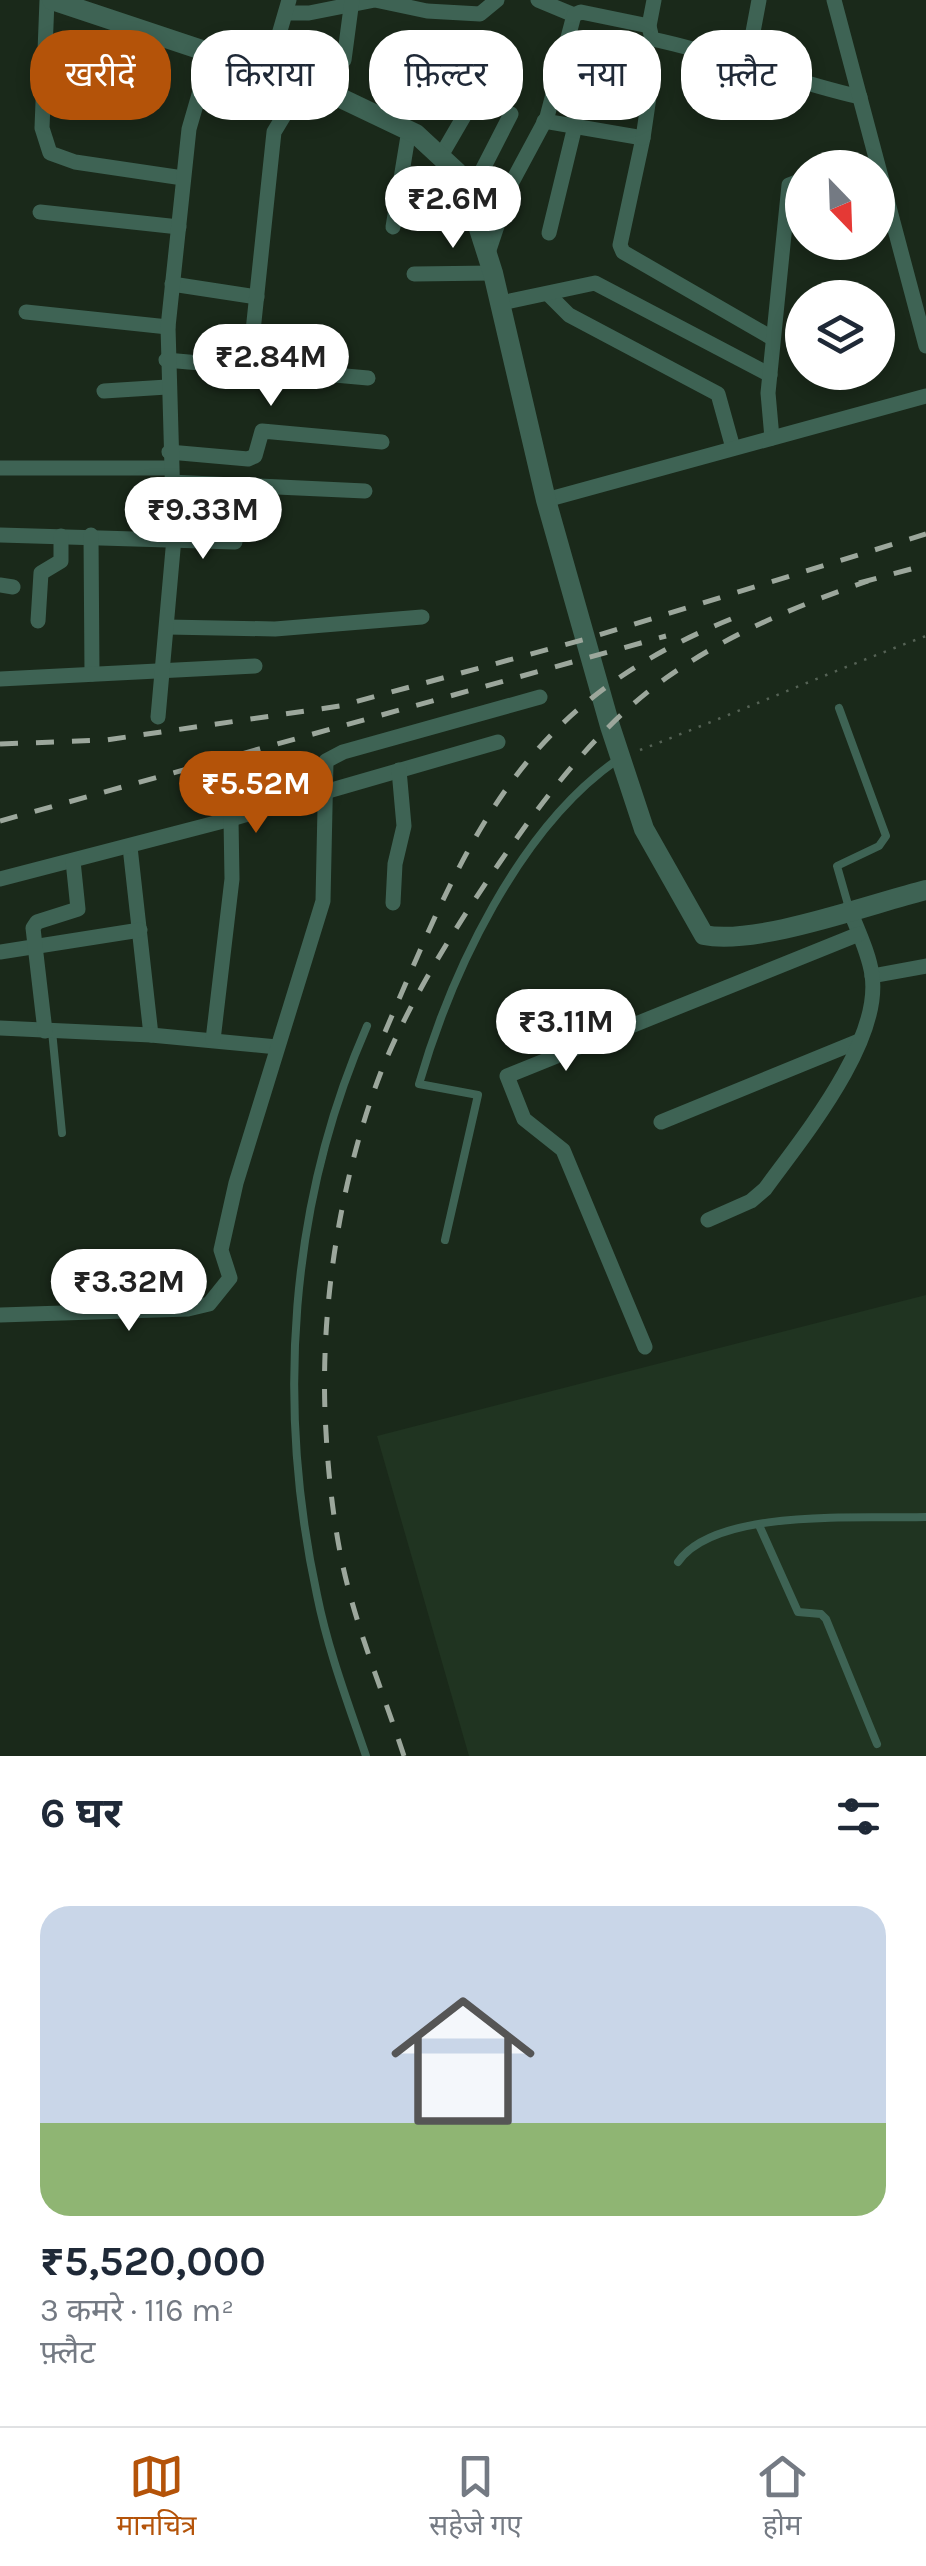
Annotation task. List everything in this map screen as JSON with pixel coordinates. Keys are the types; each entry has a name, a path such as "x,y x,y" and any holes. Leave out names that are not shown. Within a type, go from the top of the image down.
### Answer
{"street":[{"path":"183,178 75,162 50,153 42,128 50,0 96,7 191,45"},
{"path":"281,30 288,6 309,13 375,0 480,14 497,0"},
{"path":"538,0 649,26"},
{"path":"654,0 649,26 652,39 681,47"},
{"path":"753,30 758,0"},
{"path":"833,0 872,150"},
{"path":"347,30 350,2"},
{"path":"490,265 511,184 544,121 576,9"},
{"path":"812,86 860,97"},
{"path":"349,104 409,130 442,154 469,196 500,303 546,500 644,829 704,935 729,940 926,890"},
{"path":"158,717 174,538 166,360 192,120"},
{"path":"249,369 274,132 281,120"},
{"path":"442,154 461,120"},
{"path":"469,196 508,120"},
{"path":"646,120 620,245 623,252 772,338"},
{"path":"544,121 643,138"},
{"path":"549,233 575,126"},
{"path":"394,227 409,130"},
{"path":"40,212 179,227"},
{"path":"772,438 772,338 785,221"},
{"path":"895,237 926,346"},
{"path":"414,274 490,265"},
{"path":"500,303 550,296 584,282 595,283 770,375"},
{"path":"172,284 258,297"},
{"path":"550,296 570,315 718,394 733,448"},
{"path":"26,312 168,327"},
{"path":"166,360 368,378"},
{"path":"104,391 167,387"},
{"path":"546,500 926,396"},
{"path":"0,468 170,467 248,458 254,456 262,431 382,442"},
{"path":"170,467 366,491"},
{"path":"0,535 235,542"},
{"path":"91,535 92,674"},
{"path":"38,621 41,573 61,561 61,536"},
{"path":"167,628 275,630 422,618"},
{"path":"0,679 255,666"},
{"path":"0,1315 188,1309 209,1304 228,1282 221,1250 276,1048 323,901 326,762 332,756 540,698"},
{"path":"0,879 231,819 498,742"},
{"path":"394,903 395,864 404,826 398,770"},
{"path":"213,1040 232,880 231,819"},
{"path":"130,846 151,1035"},
{"path":"48,1031 34,924 73,912 79,905 73,861"},
{"path":"708,1220 751,1202 765,1189 829,1099 858,1040 872,976 849,908"},
{"path":"0,952 36,943 140,930"},
{"path":"645,1348 563,1150 524,1119 507,1076 859,934"},
{"path":"872,976 926,966"},
{"path":"0,1028 151,1035 276,1048"},
{"path":"660,1122 858,1040"}],"lane":[{"path":"839,708 886,836 879,846 837,866 849,908"},
{"path":"445,1240 478,1095 419,1084 441,1010 486,922 538,840 580,791 622,757"},
{"path":"366,1756 317,1598 294,1445 299,1281 306,1233 339,1091 368,1026"},
{"path":"48,1031 62,1133"},
{"path":"678,1562 703,1541 760,1525 926,1517"},
{"path":"760,1525 798,1612 821,1614 826,1619 877,1744"}],"path":[{"path":"622,757 748,709 841,666 926,636"}],"shaded area":[{"path":"926,1295 926,1756 469,1756 377,1436"}],"railway":[{"path":"0,744 106,740 340,706 586,639 926,534"},
{"path":"859,583 926,565"},
{"path":"404,1756 362,1636 342,1562 325,1412 326,1327 337,1239 355,1153 381,1072 420,990 467,912 536,811 596,740 641,697 714,648 789,611 868,581"},
{"path":"385,1032 445,896 475,837 510,784 551,736 599,692 659,653 731,619"},
{"path":"0,821 666,636"}]}
